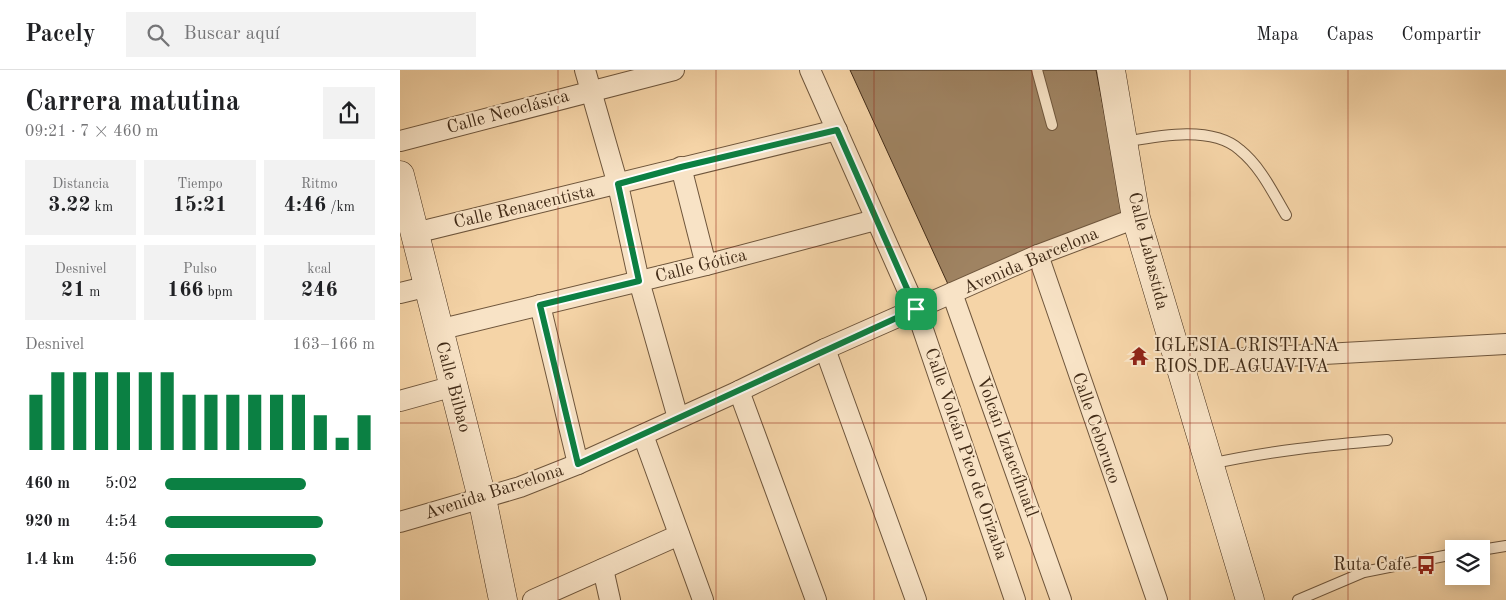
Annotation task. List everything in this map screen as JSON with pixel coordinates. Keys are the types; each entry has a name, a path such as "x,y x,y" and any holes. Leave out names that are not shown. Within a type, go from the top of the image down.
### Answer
{"street":[{"path":"585,70 618,184 639,281 678,418"},
{"name":"Calle Neoclásica","path":"400,141 674,70"},
{"name":"Calle Volcán Pico de Orizaba","path":"810,70 916,309 1015,600"},
{"name":"Calle Labastida","path":"1112,70 1136,218 1250,600"},
{"name":"Calle Renacentista","path":"415,233 837,130"},
{"path":"681,167 706,265"},
{"name":"Calle Bilbao","path":"400,175 482,498 503,600"},
{"name":"Avenida Barcelona","path":"400,522 520,487 578,464 739,391 825,349 1038,255 1136,218"},
{"name":"Calle Gótica","path":"438,330 706,265 875,220"},
{"name":"Calle Ceboruco","path":"1038,255 1157,600"},
{"path":"400,293 429,286"},
{"name":"Volcán Iztaccíhuatl","path":"952,294 1061,600"},
{"path":"540,305 578,464"},
{"path":"1178,362 1506,344"},
{"path":"825,349 916,600"},
{"path":"400,401 454,386"},
{"path":"739,391 816,600"},
{"path":"643,435 703,600"},
{"path":"533,600 678,535"},
{"path":"603,569 610,600"}],"lane":[{"path":"1037,70 1052,125"},
{"path":"1124,143 1157,136 1195,134 1219,139 1240,149 1262,174 1286,215"},
{"path":"1209,464 1311,447 1387,440"},
{"path":"1490,549 1506,546"},
{"path":"1298,600 1364,572 1445,556"}],"building":[{"path":"850,70 1096,70 1126,222 952,293"}],"place":[{"name":"IGLESIA CRISTIANA RIOS DE AGUAVIVA","path":"1139,356"},
{"name":"Ruta Cafe","path":"1426,565"}],"route":[{"path":"837,130 875,220 916,309 825,349 739,391 578,464 540,305 639,281 618,184 837,130"}]}
